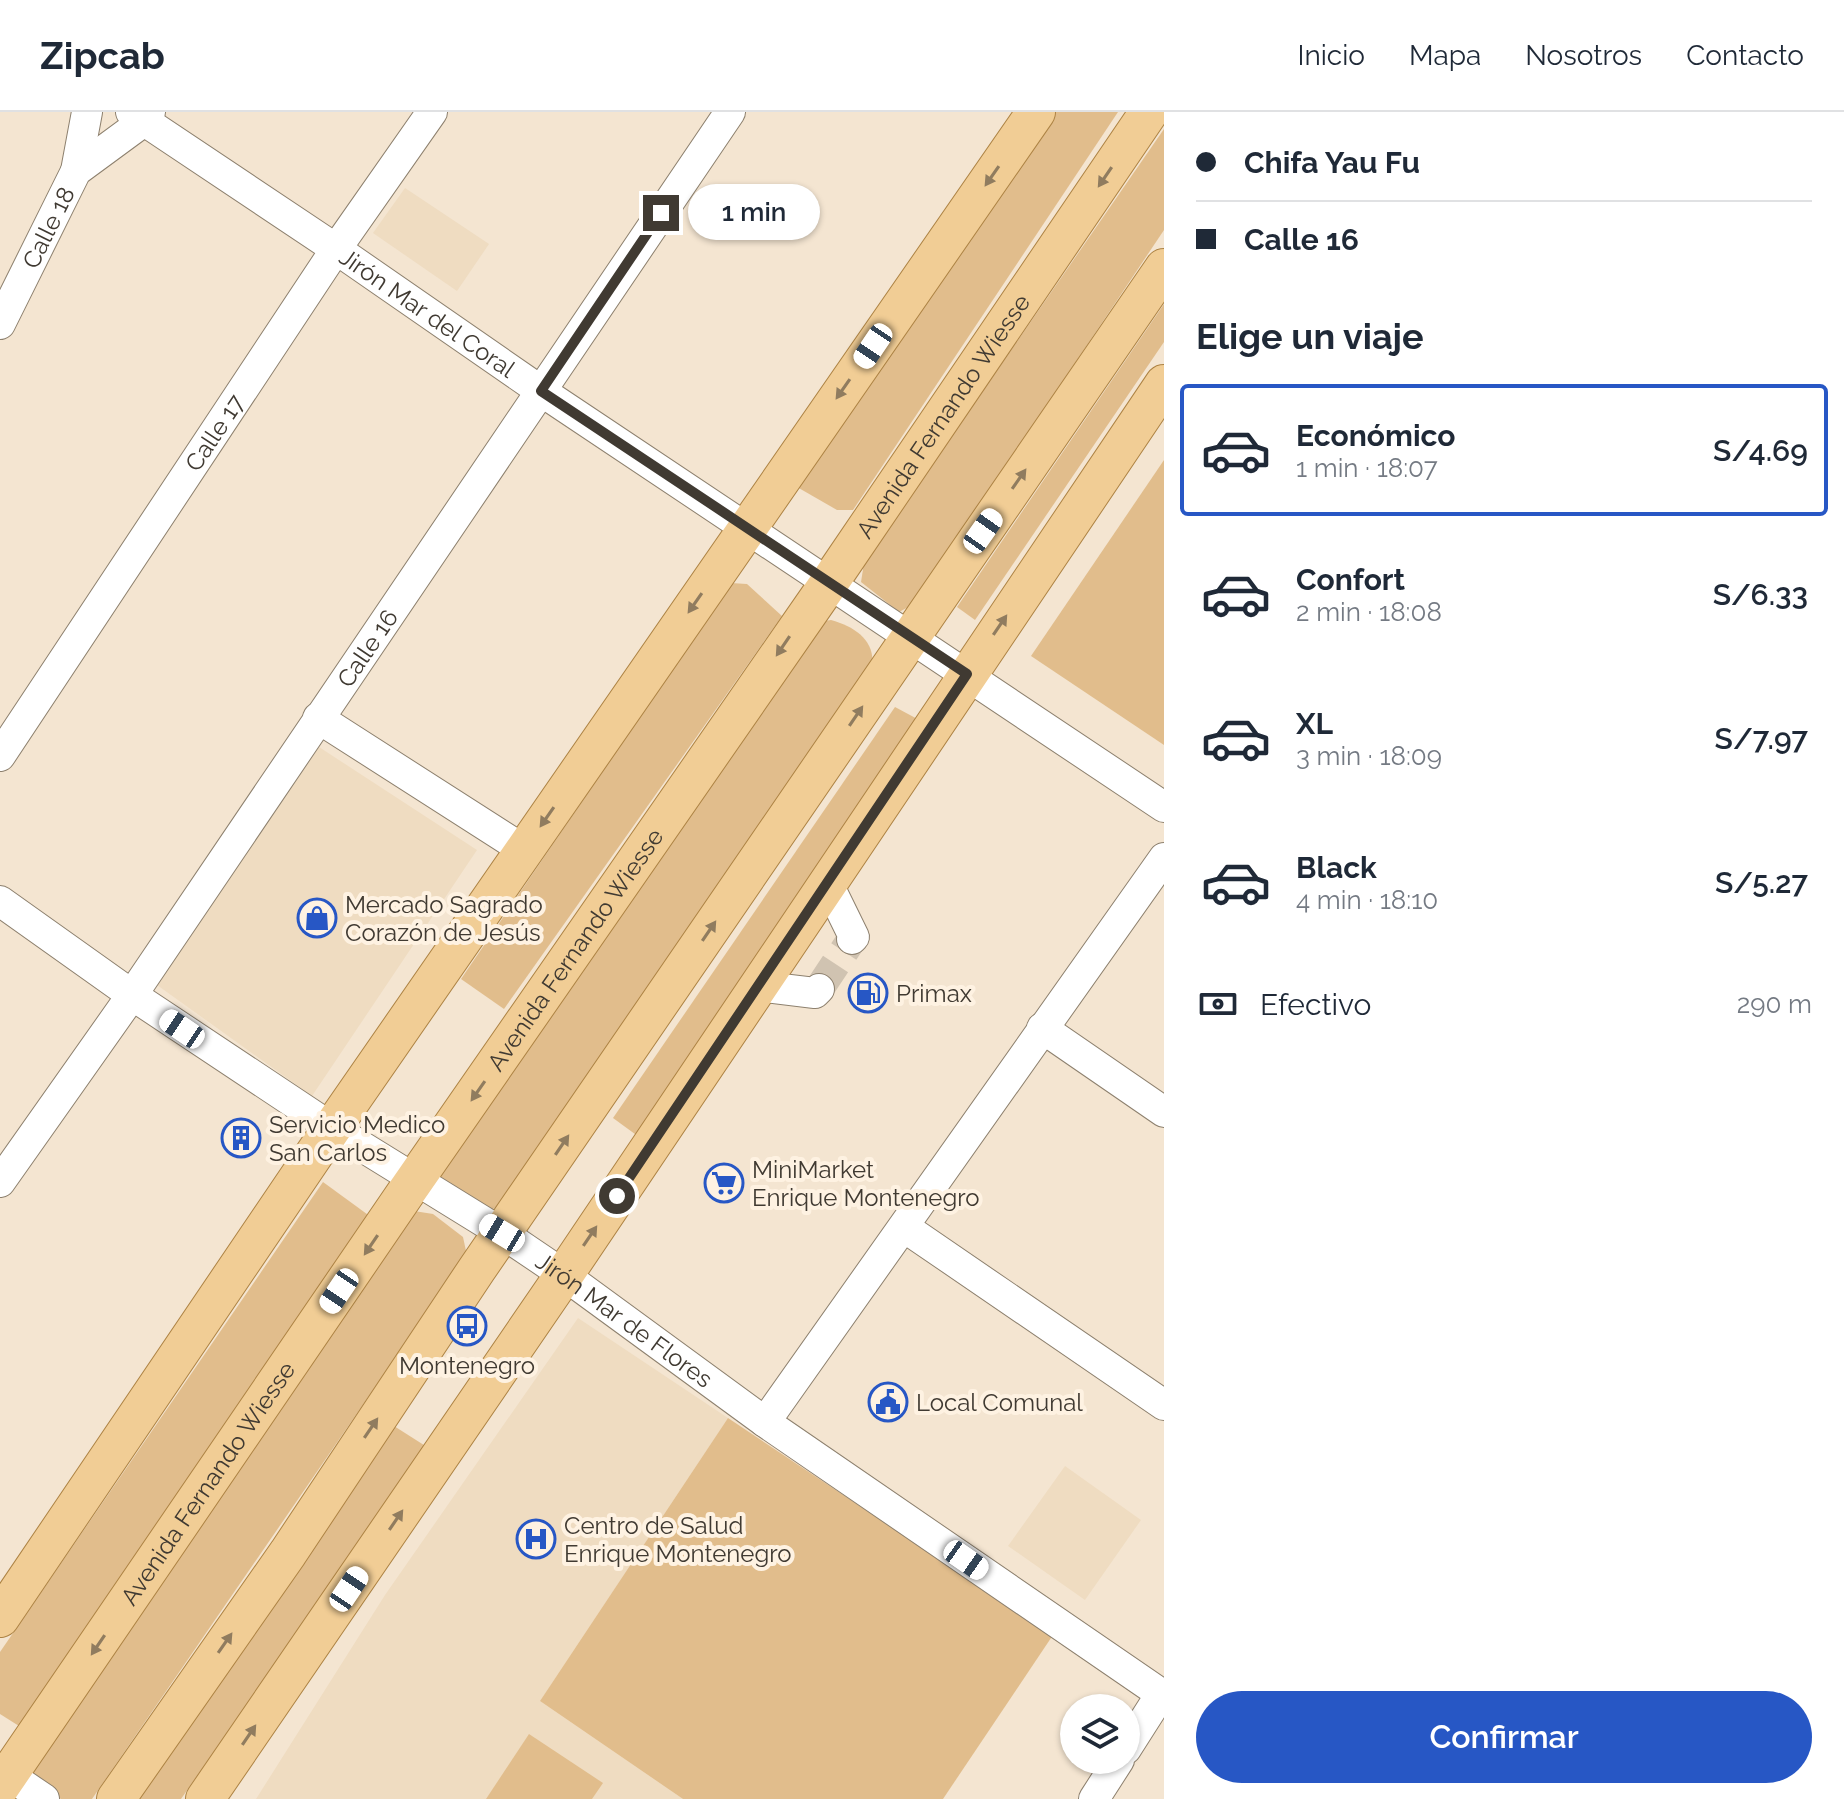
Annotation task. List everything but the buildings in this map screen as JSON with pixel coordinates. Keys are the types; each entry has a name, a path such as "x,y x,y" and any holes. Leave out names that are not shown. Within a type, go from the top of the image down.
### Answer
{"main road":[{"path":"0,1618 332,1128 1036,112"},
{"name":"Avenida Fernando Wiesse","path":"3,1777 829,583 1149,112"},
{"path":"116,1799 288,1553 502,1233 1164,268"},
{"path":"205,1799 564,1275 1164,384"}],"street":[{"path":"76,171 87,112"},
{"name":"Calle 17","path":"0,756 336,249 432,112"},
{"name":"Calle 16","path":"0,1182 132,995 730,112"},
{"name":"Calle 18","path":"0,324 76,171 142,115"},
{"name":"Jirón Mar del Coral","path":"142,115 541,391 1164,807"},
{"path":"318,718 524,850"},
{"path":"765,1422 1164,858"},
{"path":"827,882 854,937 852,939"},
{"name":"Jirón Mar de Flores","path":"0,901 132,995 332,1128 564,1275 765,1422 1163,1695"},
{"path":"757,986 815,993 819,989"},
{"path":"1042,1028 1164,1112"},
{"path":"904,1227 1164,1405"},
{"path":"1140,1729 1163,1695"},
{"path":"1094,1799 1110,1774"},
{"path":"3,1777 44,1799"}],"shaded area":[{"path":"1050,112 1118,112 853,510 837,510 797,487"},
{"path":"1164,129 1164,230 914,604 899,612 861,582 864,563"},
{"path":"405,188 489,244 457,291 373,233"},
{"path":"1164,304 1164,342 975,620 957,607"},
{"path":"1164,460 1164,745 1031,656"},
{"path":"731,583 747,584 782,616 504,1009 461,979"},
{"path":"831,620 862,636 871,650 872,668 506,1199 493,1209 483,1211 443,1186 440,1172 818,622"},
{"path":"895,707 923,722 639,1137 613,1118"},
{"name":"Mercado Sagrado Corazón de Jesús","path":"319,747 477,850 312,1096 157,985"},
{"path":"323,1182 371,1217 19,1726 0,1714 0,1652"},
{"path":"414,1211 433,1214 463,1237 466,1251 459,1265 92,1799 61,1799 30,1780 37,1755"},
{"path":"578,1318 728,1418 540,1701 683,1799 256,1799 385,1595"},
{"path":"728,1418 1053,1635 943,1799 683,1799 540,1701"},
{"path":"394,1426 427,1447 181,1799 137,1799"},
{"path":"1065,1466 1141,1520 1085,1600 1008,1546"},
{"path":"529,1734 603,1783 592,1799 486,1799"}],"tunnel":[{"path":"819,989 852,939"}],"place":[{"name":"Mercado Sagrado Corazón de Jesús","path":"317,918"},
{"name":"Primax","path":"868,993"},
{"name":"Servicio Medico San Carlos","path":"241,1138"},
{"name":"MiniMarket Enrique Montenegro","path":"724,1183"},
{"name":"Montenegro","path":"467,1326"},
{"name":"Local Comunal","path":"888,1402"},
{"name":"Centro de Salud Enrique Montenegro","path":"536,1539"}],"route":[{"path":"617,1196 967,674 541,391 661,213"}]}
